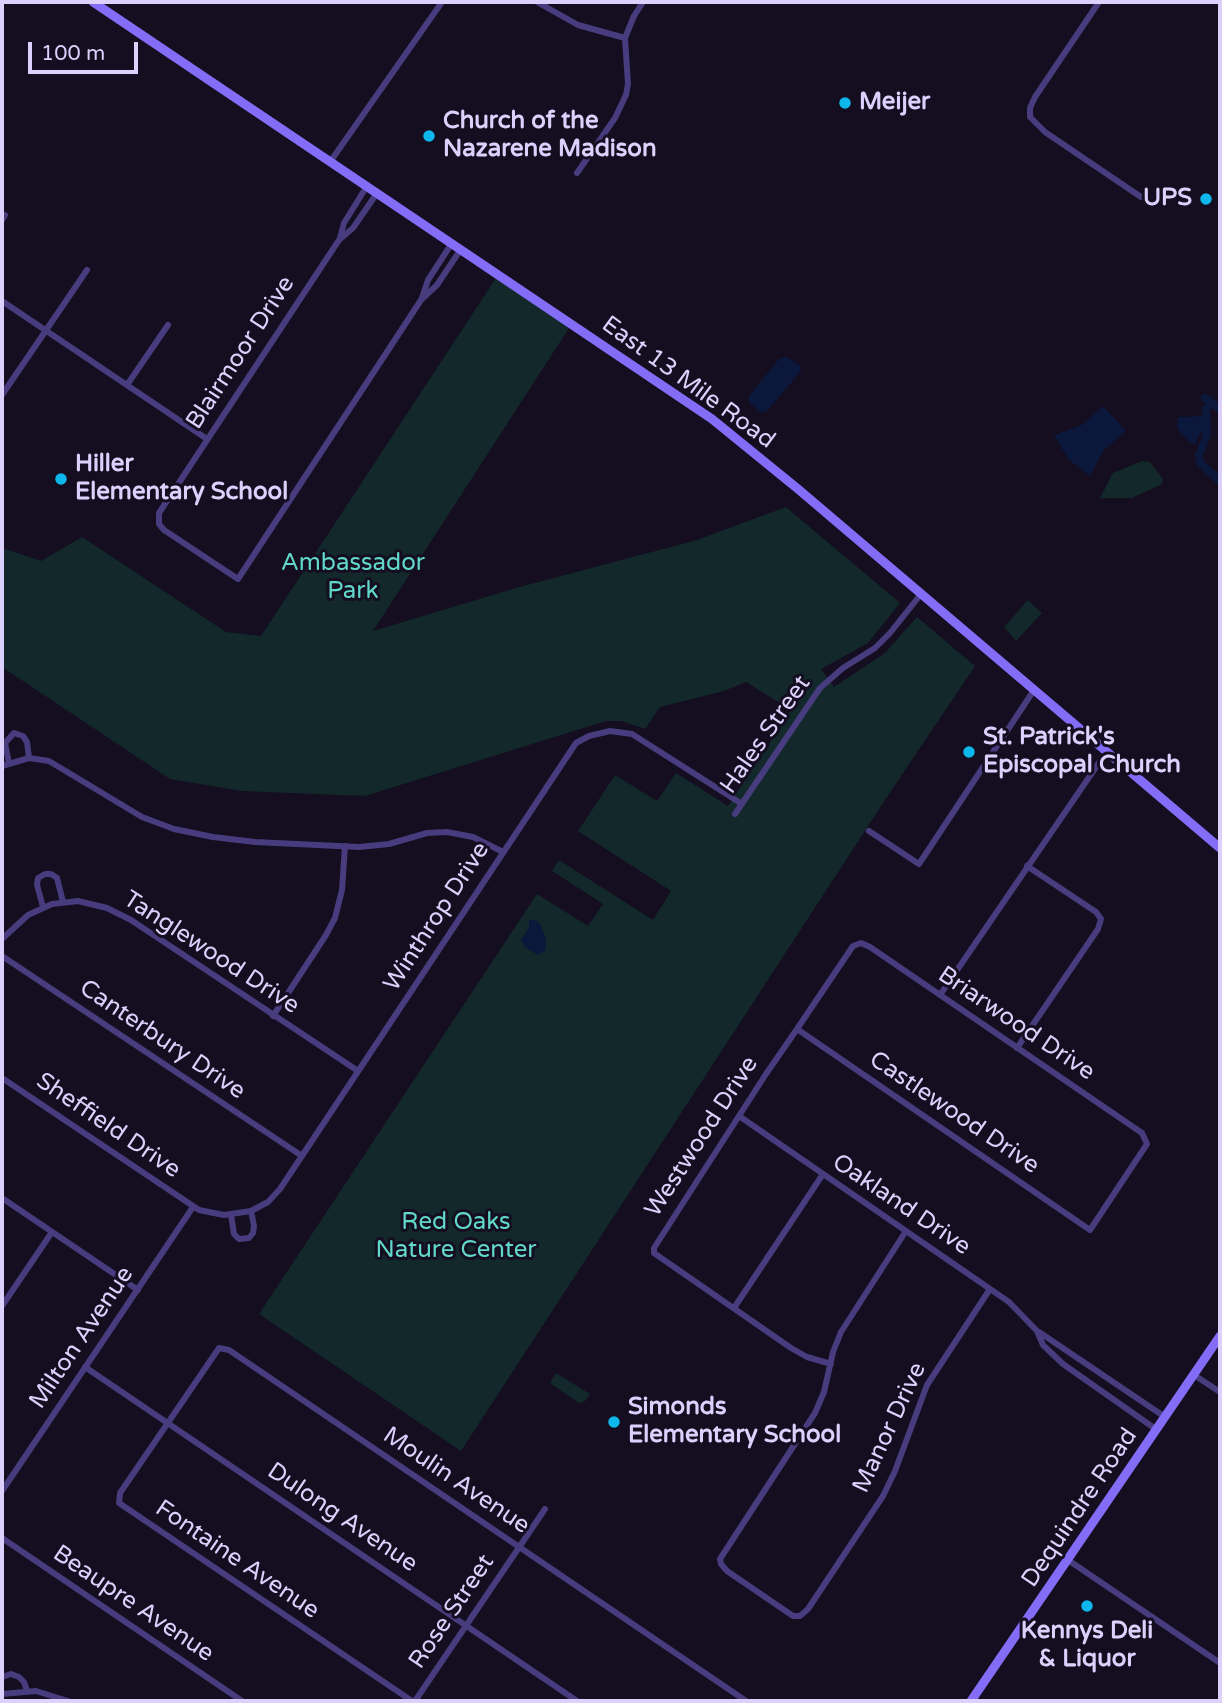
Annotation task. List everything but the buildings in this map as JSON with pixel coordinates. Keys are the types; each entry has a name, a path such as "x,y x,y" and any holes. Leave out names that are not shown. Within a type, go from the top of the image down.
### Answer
{"main road":[{"name":"East 13 Mile Road","path":"93,2 712,419 1220,848"},
{"name":"Dequindre Road","path":"971,1701 1220,1336"}],"street":[{"path":"330,162 442,2"},
{"path":"537,2 578,25 625,38"},
{"path":"577,173 615,118 626,95 628,84 625,38 643,2"},
{"path":"1100,2 1035,97 1029,114 1035,124 1141,197"},
{"name":"Blairmoor Drive","path":"339,240 344,223 367,187"},
{"name":"Blairmoor Drive","path":"377,192 353,228 339,240 159,513 159,524 164,530 238,579 421,300 428,280 456,246"},
{"path":"2,395 87,270"},
{"path":"2,301 207,439"},
{"path":"127,385 168,325"},
{"name":"Hales Street","path":"735,814 820,688 832,676 875,648 921,594"},
{"path":"869,831 919,864 1034,690"},
{"name":"Winthrop Drive","path":"251,1212 274,1196 302,1156 576,743 589,736 610,731 632,734 742,803"},
{"path":"29,758 27,741 23,736 14,733 5,743 5,765 29,758 59,765 124,807 174,829 236,840 345,846 377,845 427,833 447,832 473,837 503,852"},
{"path":"940,995 1107,751"},
{"path":"273,1016 335,918 342,890 345,846"},
{"path":"1017,1048 1098,929 1101,919 1096,912 1027,866"},
{"path":"43,908 37,885 38,878 45,874 57,878 63,902"},
{"name":"Tanglewood Drive","path":"2,939 17,923 43,908 63,902 92,903 119,913 358,1071"},
{"name":"Briarwood Drive","path":"861,943 1142,1133 1147,1140"},
{"name":"Westwood Drive","path":"831,1364 799,1353 657,1255 654,1248 853,946 861,943"},
{"name":"Canterbury Drive","path":"2,956 302,1156"},
{"name":"Castlewood Drive","path":"797,1029 1090,1230 1143,1152 1147,1140"},
{"name":"Sheffield Drive","path":"2,1078 193,1207"},
{"name":"Oakland Drive","path":"739,1116 1018,1310 1037,1331 1048,1351 1157,1430"},
{"path":"734,1308 822,1174"},
{"path":"2,1198 138,1290"},
{"path":"193,1207 211,1213 231,1215 251,1212 254,1226 249,1238 239,1239 234,1234 231,1215"},
{"name":"Milton Avenue","path":"2,1491 193,1207"},
{"path":"2,1306 52,1231"},
{"path":"831,1364 836,1341 846,1323 906,1231"},
{"name":"Manor Drive","path":"831,1364 815,1413 723,1552 720,1562 723,1568 793,1616 800,1616 808,1609 883,1496 927,1385 990,1289"},
{"name":"Oakland Drive","path":"1037,1331 1165,1417"},
{"name":"Moulin Avenue","path":"168,1423 217,1350 225,1348 746,1701"},
{"path":"1079,1376 1087,1364"},
{"name":"Dulong Avenue","path":"85,1367 577,1701"},
{"path":"1194,1375 1220,1392"},
{"name":"Fontaine Avenue","path":"168,1423 120,1493 120,1503 413,1701"},
{"name":"Rose Street","path":"413,1701 545,1509"},
{"name":"Beaupre Avenue","path":"2,1538 242,1701"},
{"path":"1068,1560 1220,1663"},
{"path":"2,1677 11,1674 19,1677 27,1691"},
{"path":"2,1694 45,1692 68,1701"}],"green space":[{"path":"498,275 571,325 373,631 516,588 697,540 786,507 900,603 868,643 821,669 834,687 885,653 917,617 975,666 461,1451 259,1314 537,894 588,926 603,904 552,871 559,860 653,920 671,891 578,831 615,775 657,801 676,773 728,806 791,710 746,682 724,691 660,707 645,729 622,721 606,721 365,796 242,791 170,779 2,667 2,548 41,561 82,537 226,632 261,636"},
{"path":"1142,461 1150,462 1163,479 1162,484 1132,498 1100,498 1113,473"},
{"path":"1028,600 1042,613 1016,641 1004,627"},
{"path":"556,1373 590,1394 584,1402 579,1403 550,1383"}],"water":[{"path":"787,357 801,366 801,371 768,410 762,413 749,403 749,396 779,359"},
{"path":"1103,406 1126,431 1104,450 1090,476 1068,459 1054,435 1082,425"},
{"path":"1206,416 1207,432 1200,433 1195,445 1177,428 1178,417"},
{"path":"529,920 536,920 540,924 546,939 546,950 538,955 525,947 521,940 529,927"}],"waterway":[{"path":"1205,398 1220,409"},
{"path":"1211,402 1206,409 1207,434 1199,456 1201,464 1220,481"}],"place":[{"name":"Meijer","path":"845,103"},
{"name":"Church of the Nazarene Madison","path":"429,136"},
{"name":"UPS","path":"1206,199"},
{"name":"Hiller Elementary School","path":"61,479"},
{"name":"St. Patrick's Episcopal Church","path":"969,752"},
{"name":"Simonds Elementary School","path":"614,1422"},
{"name":"Kennys Deli & Liquor","path":"1087,1606"}],"park label":[{"name":"Ambassador Park","path":"353,578"},
{"name":"Red Oaks Nature Center","path":"456,1237"}]}
